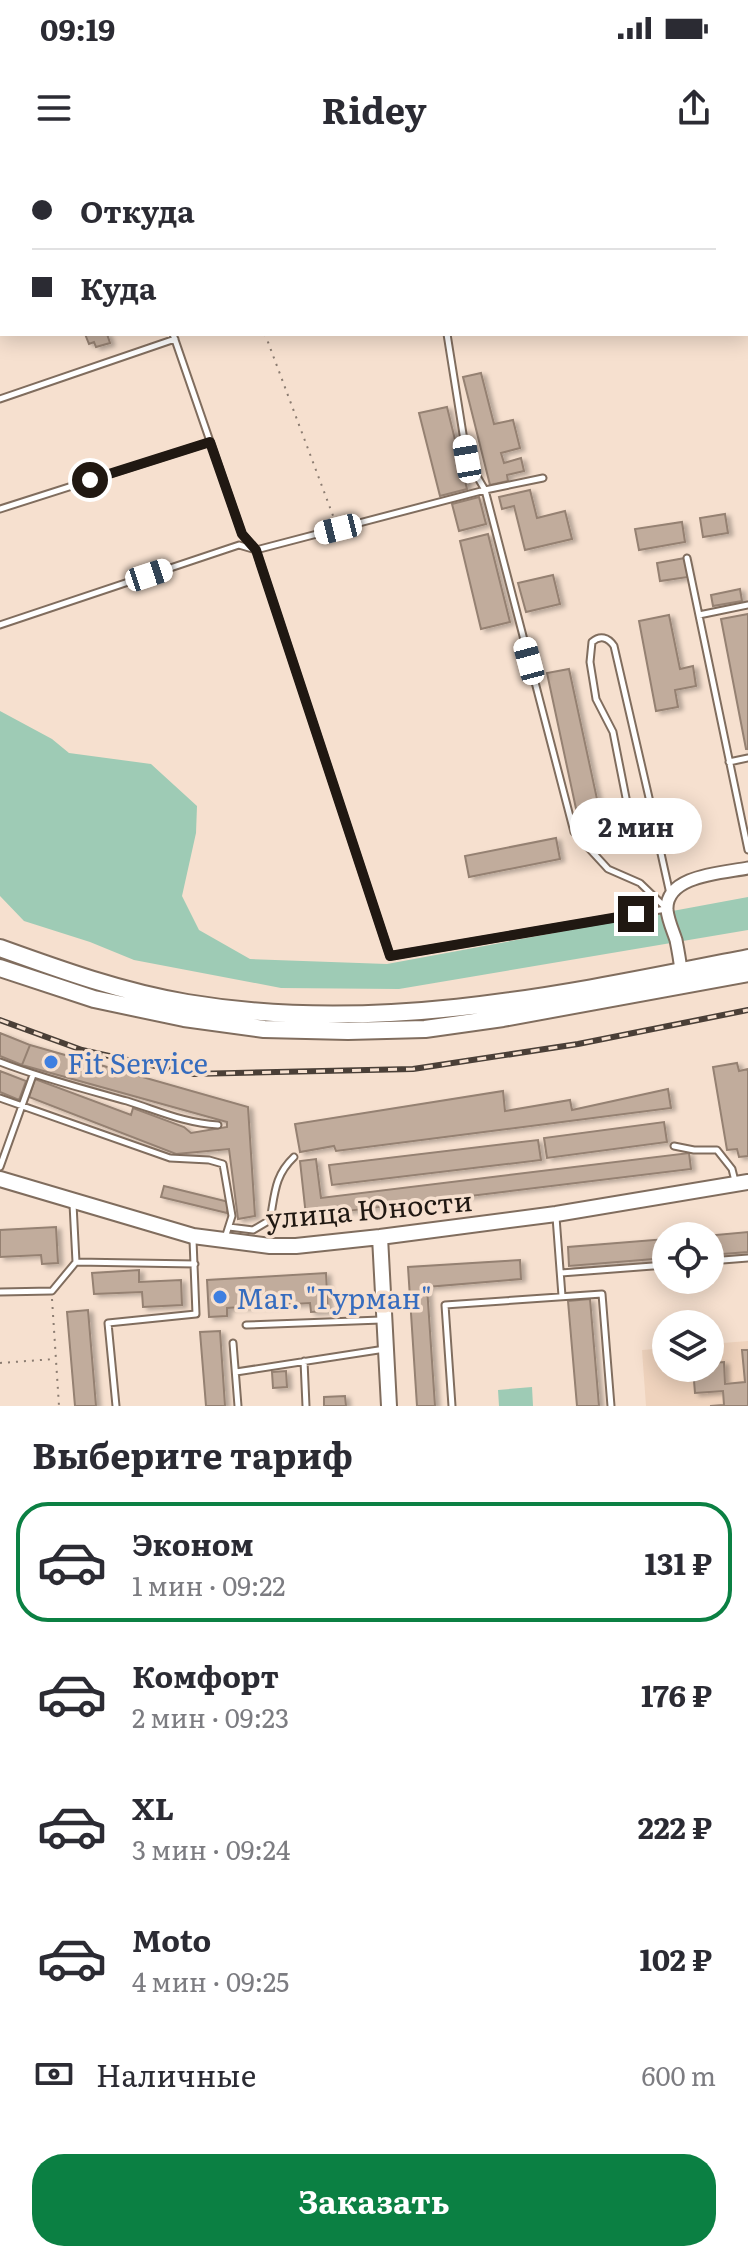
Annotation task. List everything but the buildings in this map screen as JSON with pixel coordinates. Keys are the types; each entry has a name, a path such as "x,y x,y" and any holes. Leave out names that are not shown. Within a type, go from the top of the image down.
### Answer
{"main road":[{"path":"0,941 39,962"},
{"path":"0,948 105,985 186,1003 267,1013 345,1015 421,1012 505,1003 748,958"},
{"path":"0,968 94,999 184,1018 264,1029 348,1031 425,1029 503,1018 748,973"}],"street":[{"path":"681,971 667,908 670,895 676,886 689,880 748,868"},
{"name":"улица Юности","path":"0,1179 193,1236 226,1234 270,1246 380,1237 556,1214 742,1183"},
{"path":"380,1237 389,1406"}],"lane":[{"path":"447,336 467,459 485,490 574,832 608,869 640,883 667,908"},
{"path":"0,399 174,337 242,534 256,550 390,956 667,908"},
{"path":"0,509 210,442"},
{"path":"0,625 239,545 256,550 485,490 543,478"},
{"path":"687,558 748,850"},
{"path":"699,615 748,605"},
{"path":"654,822 632,815 628,808 613,732 596,699 590,648 597,638 611,640 614,646 654,822 670,895"},
{"path":"729,762 748,758"},
{"path":"0,1062 194,1124 218,1125"},
{"path":"0,1167 33,1075"},
{"path":"0,1098 170,1158 223,1164 232,1216 226,1234 253,1230 270,1220 282,1168 294,1157"},
{"path":"674,1146 717,1150 742,1183"},
{"path":"0,1292 52,1291 76,1262 72,1202"},
{"path":"556,1214 562,1296"},
{"path":"116,1406 108,1323 196,1314 193,1236"},
{"path":"724,1260 748,1258"},
{"path":"76,1262 195,1264"},
{"path":"561,1273 652,1266"},
{"path":"452,1406 445,1305 602,1294 611,1406"},
{"path":"246,1325 385,1320"},
{"path":"233,1343 238,1406"},
{"path":"236,1372 386,1349"},
{"path":"304,1361 306,1406"}],"path":[{"path":"266,336 338,529"},
{"path":"52,1291 59,1406"},
{"path":"0,1363 56,1359"}],"shaded area":[{"path":"748,1341 748,1406 646,1406 642,1350 652,1349 652,1382 724,1382 724,1343"}],"green space":[{"path":"0,711 52,739 69,753 151,764 197,806 196,833 182,896 199,930 250,959 387,964 748,897 748,930 399,989 281,988 134,960 24,921 0,896"},
{"path":"532,1387 533,1406 499,1406 498,1390"}],"railway":[{"path":"0,1020 82,1050 192,1074 413,1069 578,1044 748,1010"}],"place":[{"name":"Fit Service","path":"51,1062"},
{"name":"Маг. \"Гурман\"","path":"220,1297"}],"route":[{"path":"90,480 210,442 242,534 256,550 390,956 636,914"}]}
